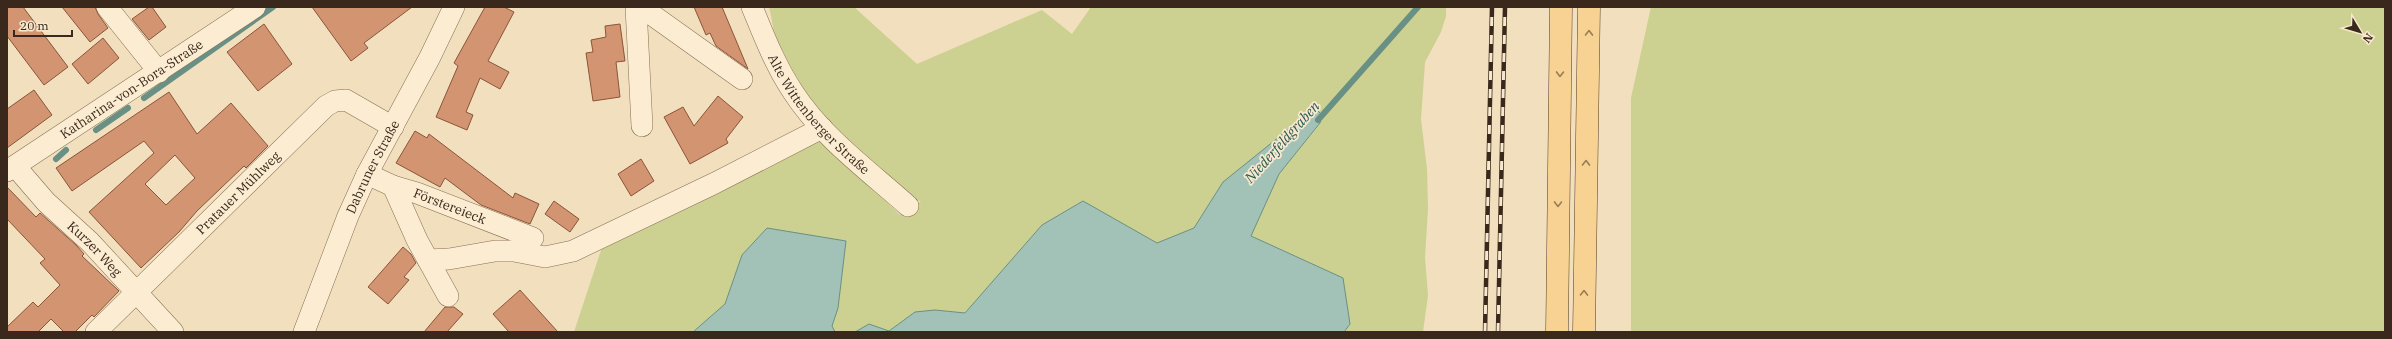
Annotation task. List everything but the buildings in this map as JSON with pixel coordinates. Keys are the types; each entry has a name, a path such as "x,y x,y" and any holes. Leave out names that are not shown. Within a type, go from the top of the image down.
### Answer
{"main road":[{"path":"1584,332 1589,7"},
{"path":"1556,332 1561,14"}],"street":[{"path":"107,7 159,72"},
{"name":"Katharina-von-Bora-Straße","path":"11,168 159,72 255,7"},
{"name":"Dabruner Straße","path":"304,332 348,216 367,174 393,127 454,7"},
{"path":"636,7 642,126"},
{"path":"641,7 742,80"},
{"name":"Alte Wittenberger Straße","path":"752,7 774,61 794,94 822,128 908,206"},
{"name":"Pratauer Mühlweg","path":"96,332 135,291 326,106 335,101 346,100 393,127"},
{"path":"428,260 450,259 495,250 514,250 545,256 573,251 701,190 822,128"},
{"name":"Kurzer Weg","path":"11,168 90,242 173,332"},
{"name":"Förstereieck","path":"367,174 393,186 417,193 533,238"},
{"path":"393,186 405,216 448,296"}],"green space":[{"path":"769,7 854,7 917,64 1042,10 1072,34 1091,7 1446,7 1446,16 1441,32 1425,62 1421,119 1427,169 1428,208 1425,258 1428,295 1423,332 1344,332 1350,324 1343,278 1251,236 1279,174 1320,124 1223,182 1194,228 1157,243 1083,201 1042,225 965,313 935,310 915,312 889,331 869,324 855,332 835,332 832,326 838,308 742,255 725,304 693,332 574,332 604,241 818,136 900,215 921,201 912,200 856,152 821,117 805,97 791,77 780,55 776,43"},
{"path":"1651,7 2385,7 2385,332 1631,332 1631,98"}],"water":[{"path":"1315,108 1322,115 1320,123 1279,174 1251,236 1343,278 1350,324 1344,332 855,332 869,324 889,331 915,312 935,310 965,313 1042,225 1083,201 1157,243 1194,228 1223,182"},
{"path":"767,228 846,241 838,308 832,326 835,332 693,332 725,304 742,255"}],"waterway":[{"path":"144,98 273,7"},
{"name":"Niederfeldgraben","path":"1318,120 1418,7"},
{"path":"96,130 128,108"},
{"path":"56,159 66,150"}],"railway":[{"path":"1485,332 1492,7"},
{"path":"1498,332 1505,7"}]}
